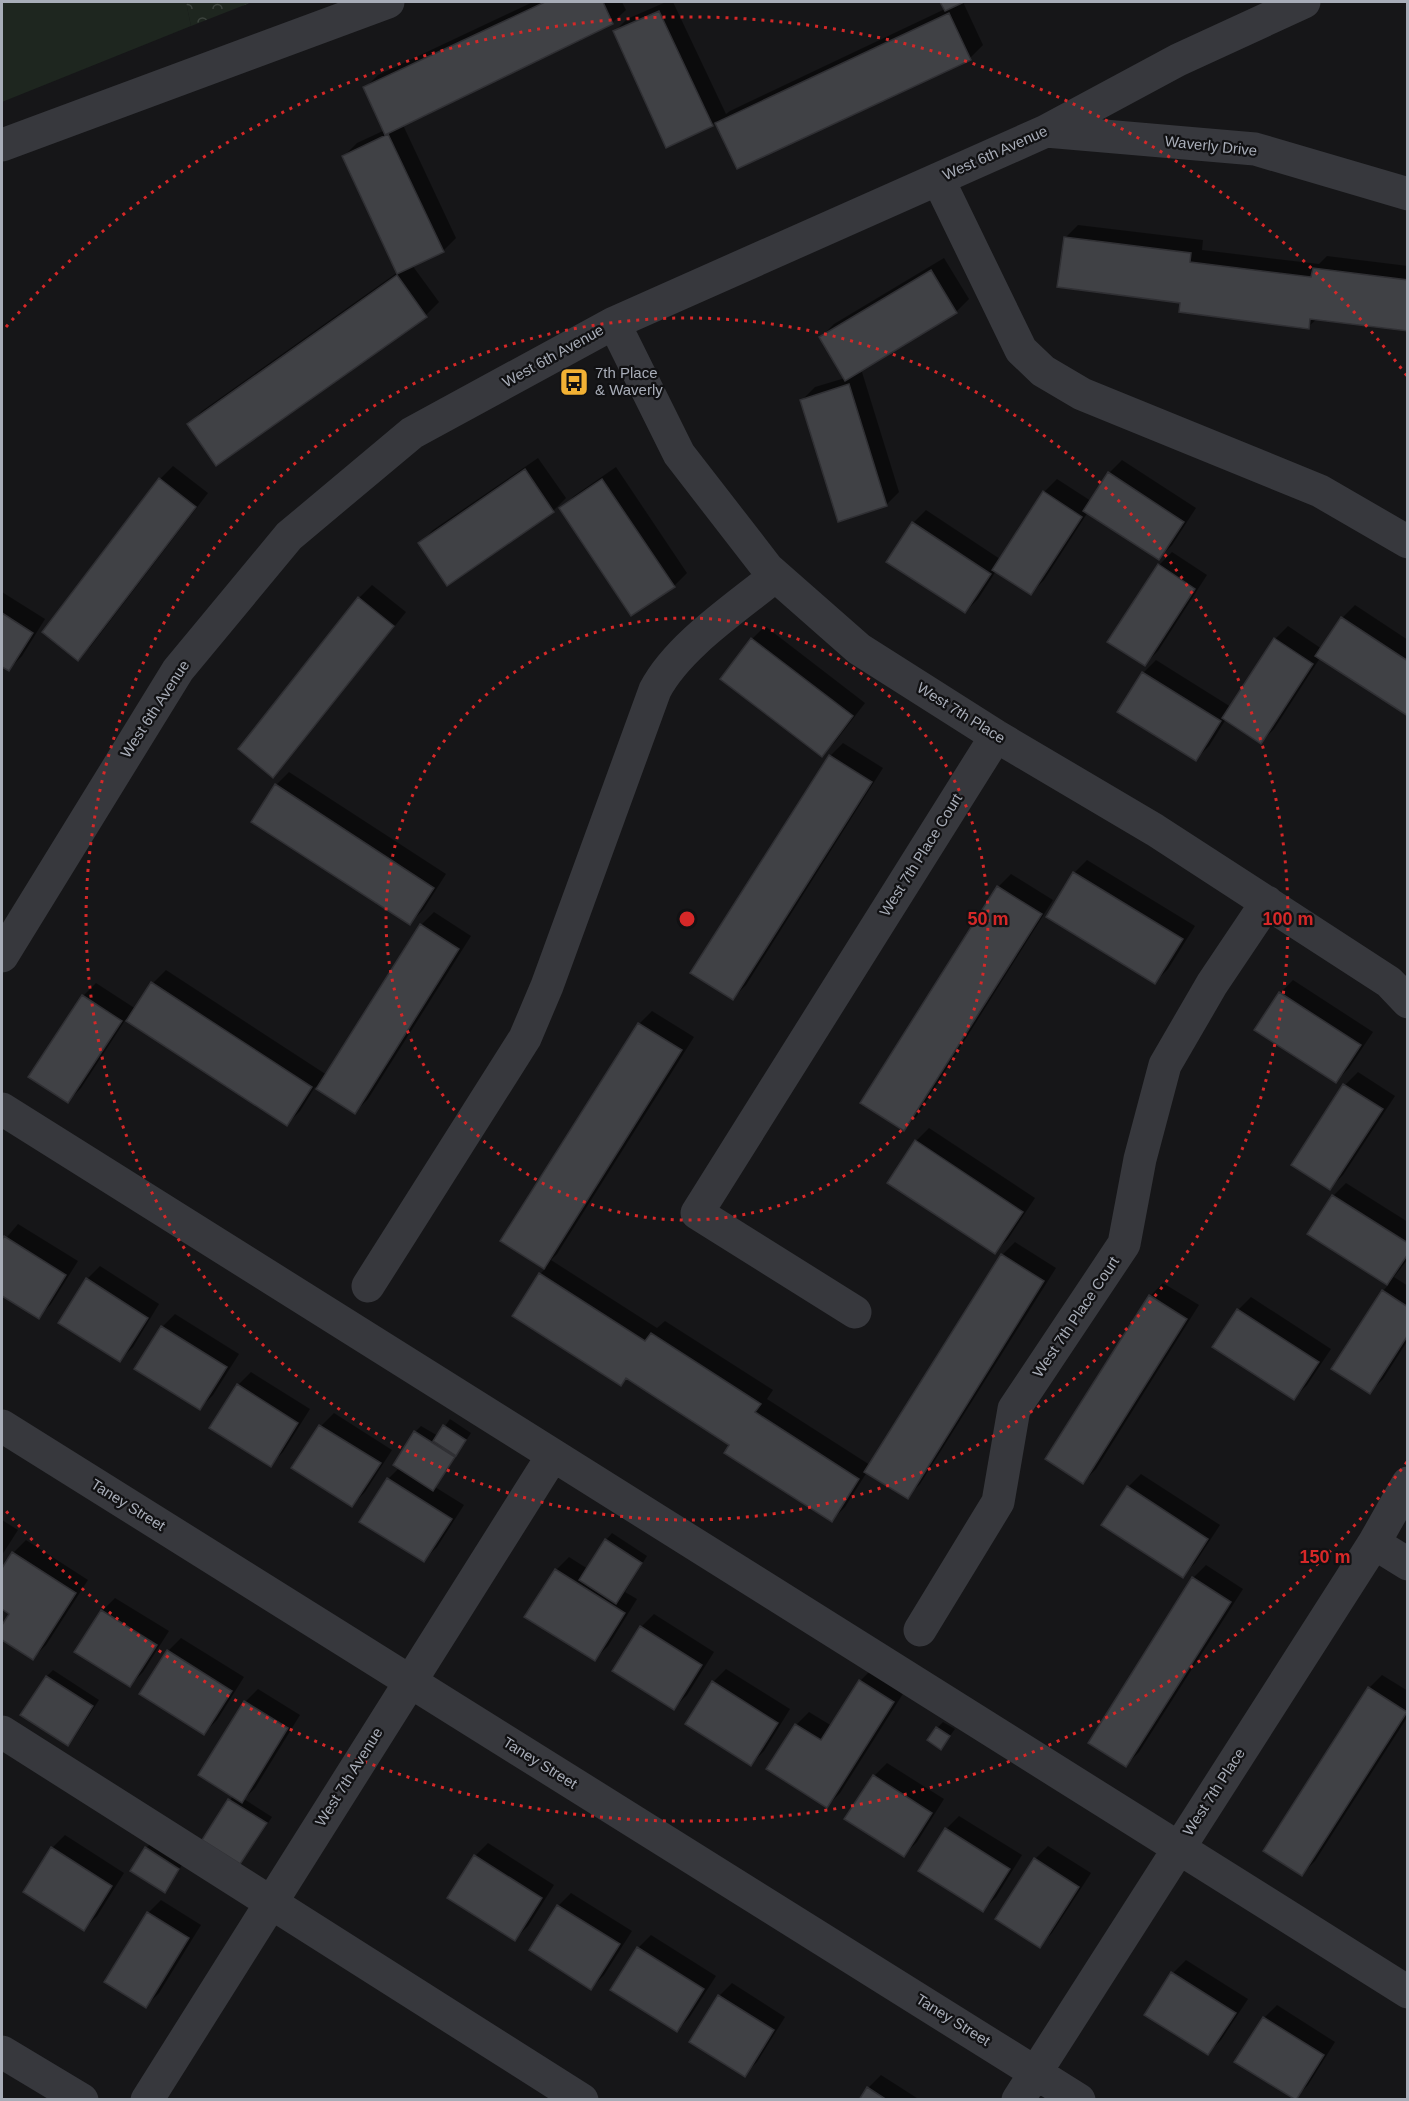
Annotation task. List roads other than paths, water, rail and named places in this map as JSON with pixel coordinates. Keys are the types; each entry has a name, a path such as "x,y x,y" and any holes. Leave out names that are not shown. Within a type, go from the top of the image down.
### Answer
{"street":[{"path":"2,145 388,2"},
{"name":"West 6th Avenue","path":"2,956 178,670 289,537 412,433 614,323 1046,131 1178,60 1304,2"},
{"name":"Waverly Drive","path":"1046,131 1255,149 1407,194"},
{"path":"938,179 1021,350 1043,371 1082,394 1320,491 1407,542"},
{"name":"West 7th Place","path":"614,323 679,454 768,569 859,649 996,736 1155,830 1389,982 1407,1002"},
{"path":"368,1286 525,1038 547,986 662,676 683,652 775,576"},
{"name":"West 7th Place Court","path":"855,1312 697,1213 996,736"},
{"name":"West 7th Place Court","path":"920,1630 998,1502 1014,1409 1124,1245 1140,1159 1165,1065 1212,984 1266,902"},
{"path":"2,1108 1407,1992"},
{"name":"Taney Street","path":"2,1426 1079,2100"},
{"name":"West 7th Avenue","path":"147,2100 553,1455"},
{"name":"West 7th Place","path":"1018,2100 1374,1543 1407,1483"},
{"path":"1374,1543 1407,1564"},
{"path":"2,1732 582,2100"},
{"path":"2,2052 82,2100"}],"place":[{"name":"7th Place & Waverly","path":"574,382"}]}
